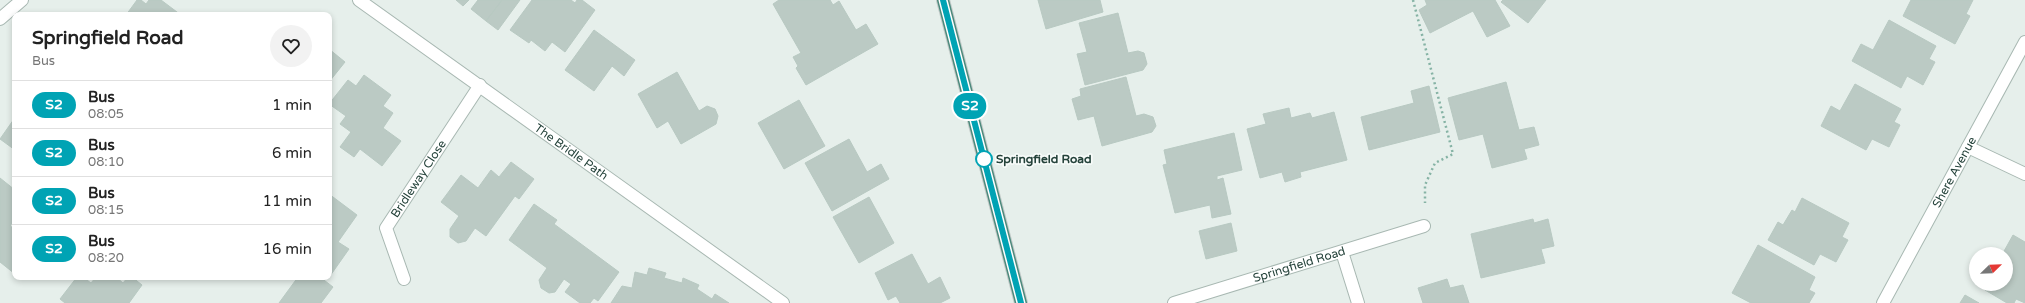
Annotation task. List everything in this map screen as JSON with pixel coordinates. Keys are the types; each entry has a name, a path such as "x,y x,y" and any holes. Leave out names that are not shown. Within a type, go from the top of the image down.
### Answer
{"highway":[{"path":"942,0 1021,303"}],"street":[{"path":"0,19 22,0"},
{"name":"The Bridle Path","path":"359,0 783,303"},
{"name":"Shere Avenue","path":"1883,303 2025,42"},
{"name":"Bridleway Close","path":"404,279 386,228 480,85"},
{"path":"1968,148 2025,174"},
{"name":"Springfield Road","path":"1174,303 1424,226"},
{"path":"1342,252 1358,303"}],"path":[{"path":"1413,0 1453,154 1435,163 1425,185 1424,226"}],"building":[{"path":"137,0 141,0 146,4 149,0 161,0 177,12 128,12"},
{"path":"456,0 469,0 463,6"},
{"path":"478,0 502,0 486,21 471,9"},
{"path":"502,0 520,0 498,30 486,21"},
{"path":"532,0 571,0 575,3 577,0 582,0 595,10 565,52 552,42 545,51 531,40 529,43 510,30"},
{"path":"779,0 830,0 833,5 839,1 856,30 866,24 878,44 806,85 796,68 798,66 793,57 801,53 773,4"},
{"path":"1038,0 1100,0 1103,12 1046,29"},
{"path":"1425,0 1495,0 1510,26 1487,37 1473,11 1430,33 1419,10 1427,5"},
{"path":"1503,0 1546,0 1528,23 1501,2"},
{"path":"1911,0 1973,0 1966,14 1970,16 1955,44 1903,16"},
{"path":"1118,13 1128,53 1138,51 1144,53 1147,64 1143,70 1085,85 1077,54 1087,52 1079,23"},
{"path":"1889,20 1936,46 1929,59 1935,62 1923,85 1907,76 1901,88 1852,61 1861,44 1873,50"},
{"path":"594,30 635,60 624,76 612,66 594,91 565,70"},
{"path":"332,51 345,62 332,78"},
{"path":"677,72 699,111 707,106 715,109 718,116 716,124 681,144 668,121 657,128 638,94"},
{"path":"364,75 391,95 383,106 393,113 383,128 401,141 382,166 360,149 354,157 340,147 351,132 340,124 346,116 332,106 332,100 348,80 356,86"},
{"path":"1126,77 1136,116 1144,114 1153,117 1156,126 1152,132 1102,146 1094,116 1078,120 1072,99 1081,96 1080,89"},
{"path":"1506,82 1519,130 1534,127 1539,145 1524,149 1527,159 1492,168 1483,134 1459,140 1448,98"},
{"path":"1855,84 1901,109 1894,122 1900,125 1889,147 1872,139 1866,150 1821,126 1831,106 1840,111"},
{"path":"1429,86 1440,132 1369,150 1361,117 1414,103 1411,91"},
{"path":"799,100 825,146 784,169 758,123"},
{"path":"1289,108 1291,118 1310,113 1312,118 1334,112 1347,160 1300,172 1301,177 1285,182 1282,172 1260,178 1247,129 1266,124 1263,114"},
{"path":"12,122 12,148 0,139"},
{"path":"1234,133 1242,170 1217,176 1217,180 1223,178 1231,214 1212,218 1210,205 1175,213 1163,165 1167,164 1164,150"},
{"path":"849,139 867,172 881,164 889,179 832,211 805,163"},
{"path":"511,162 534,179 519,199 515,196 486,236 475,228 466,241 458,243 450,237 450,229 459,216 441,202 461,175 478,188 491,170 499,177"},
{"path":"0,178 12,188 12,223 10,226 12,227 12,272 0,262"},
{"path":"332,196 357,215 338,242 349,249 332,273"},
{"path":"869,197 894,243 859,263 833,217"},
{"path":"1802,198 1849,223 1842,237 1848,240 1836,262 1820,254 1814,265 1768,240 1778,222 1783,225 1792,210 1795,212"},
{"path":"534,204 557,220 554,224 619,272 598,301 594,298 590,303 580,303 565,292 571,284 564,279 555,292 549,293 541,288 539,280 547,268 509,240"},
{"path":"1533,219 1534,223 1548,219 1554,246 1541,249 1545,263 1481,278 1471,234"},
{"path":"1231,223 1237,251 1206,259 1199,231"},
{"path":"2013,235 2025,242 2025,303 2016,299 2014,303 2007,303 1987,291 2013,291 2013,247 2006,247"},
{"path":"1758,245 1815,277 1809,290 1815,293 1809,303 1751,303 1732,293"},
{"path":"912,254 928,284 940,277 950,298 940,303 900,303 896,296 888,300 875,273"},
{"path":"649,268 666,273 664,278 682,283 683,278 699,285 697,289 712,299 715,294 729,303 611,303 622,286 632,288 635,272 647,275"},
{"path":"1447,279 1450,288 1463,285 1469,303 1423,303 1418,288"},
{"path":"75,280 87,280 91,283 94,280 120,280 123,283 126,280 136,280 142,285 129,303 65,303 60,299"},
{"path":"296,280 324,280 333,287 321,303 279,303"},
{"path":"1965,295 1979,303 1960,303"}],"bus line":[{"name":"S2","path":"943,0 1021,303"}],"place":[{"name":"Springfield Road","path":"984,159"}]}
